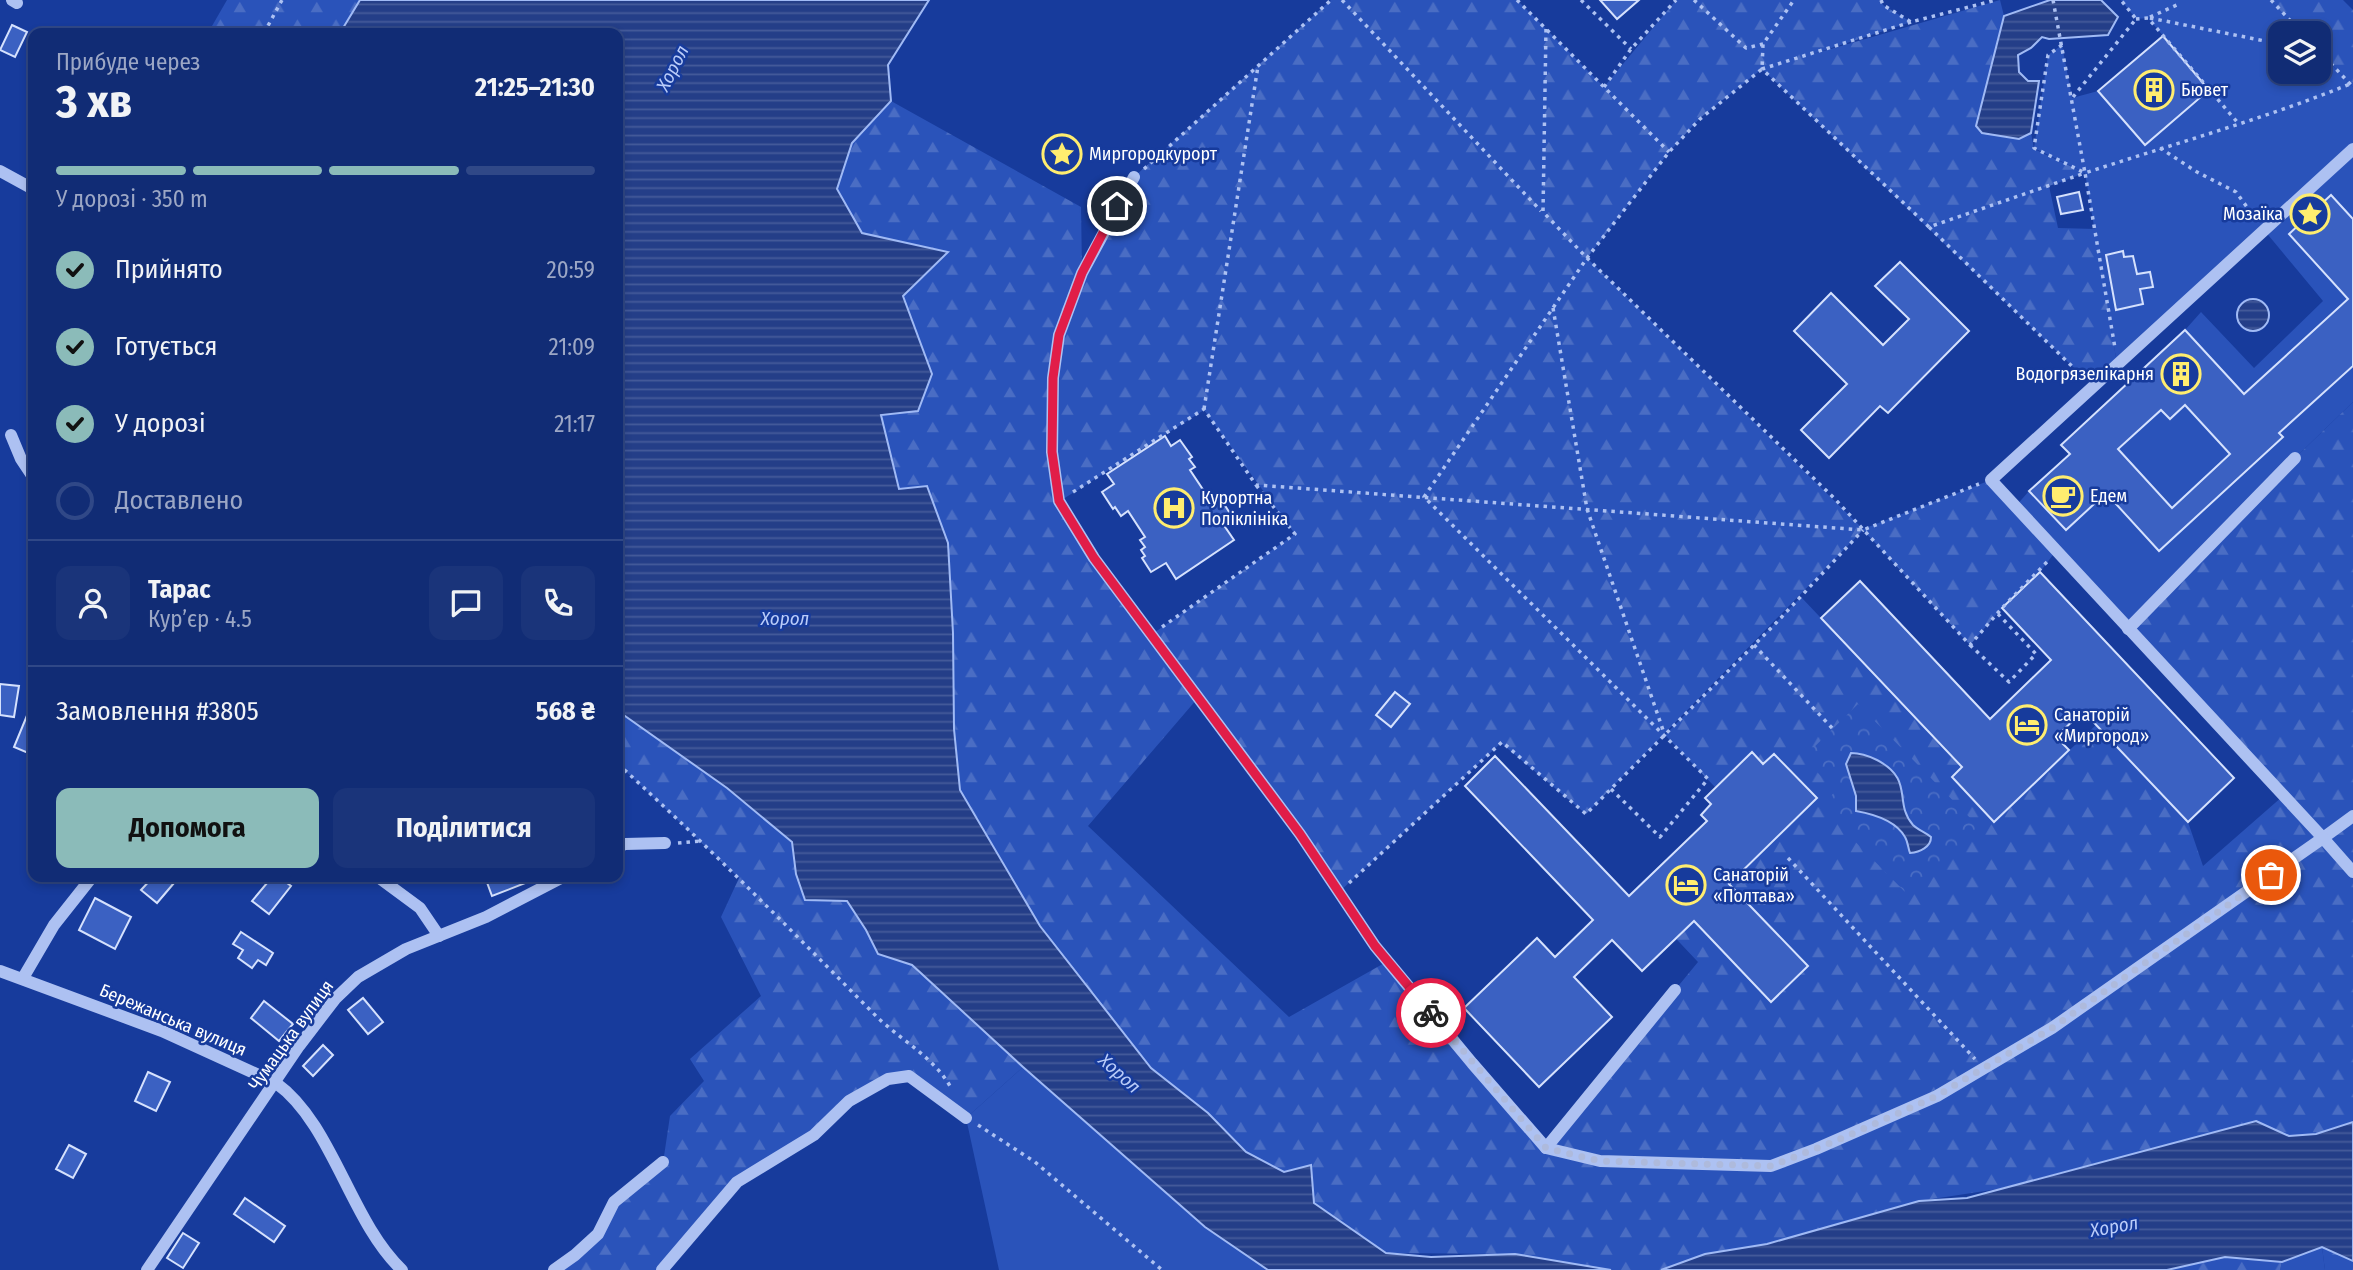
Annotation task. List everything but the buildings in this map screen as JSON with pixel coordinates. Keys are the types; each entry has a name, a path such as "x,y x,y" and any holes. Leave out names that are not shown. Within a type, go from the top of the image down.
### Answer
{"street":[{"path":"2353,149 1991,480 2353,872"},
{"path":"0,171 28,186"},
{"path":"1134,177 1082,273 1059,335 1053,378 1052,452 1059,501 1094,558 1300,834 1375,946 1546,1148 1600,1161 1771,1166 1816,1149 1926,1101 2052,1028 2353,816"},
{"path":"11,435 28,470"},
{"path":"2128,629 2295,458"},
{"path":"623,845 665,843"},
{"path":"23,978 54,925 88,882"},
{"path":"384,882 420,908 439,936"},
{"name":"Чумацька вулиця","path":"147,1270 299,1046 335,999 358,977 406,949 485,917 554,882"},
{"name":"Бережанська вулиця","path":"0,971 162,1031 288,1091 311,1121 372,1231 401,1270"},
{"path":"1546,1148 1675,990"},
{"path":"662,1270 737,1182 814,1135 849,1101 888,1079 909,1076 966,1118"},
{"path":"554,1270 598,1234 614,1202 663,1163"}],"path":[{"path":"267,28 282,0"},
{"path":"1134,177 1331,0"},
{"path":"1342,0 1587,258 1835,499 1970,645 2009,682 2036,654 1998,614"},
{"path":"1517,0 1669,152"},
{"path":"1581,0 1631,49"},
{"path":"1604,87 1631,49 1676,0"},
{"path":"1694,0 1746,48 1763,44"},
{"path":"1794,0 1763,44 1762,69 2093,386"},
{"path":"1881,0 1883,5 1911,22"},
{"path":"1424,497 1587,258 1669,152 1700,118 1762,69 1911,22 1997,0"},
{"path":"2053,0 2118,364"},
{"path":"2121,0 2136,19"},
{"path":"2271,0 2291,21"},
{"path":"2148,18 2179,4"},
{"path":"2072,98 2136,19 2148,18 2268,42"},
{"path":"2148,18 2238,123"},
{"path":"1543,212 1546,29"},
{"path":"2062,45 2048,55 2034,148 2085,173"},
{"path":"1929,227 2352,85 2331,63"},
{"path":"1151,635 1295,534 1256,485 1204,410 1258,66"},
{"path":"2160,148 2197,172 2236,192 2264,230"},
{"path":"1553,308 1587,509 1665,735"},
{"path":"1059,501 1204,410"},
{"path":"1339,891 1502,743 1586,814 1754,645 1863,530 1991,480"},
{"path":"1256,485 1863,530"},
{"path":"1424,497 1708,779 1660,837 1611,789"},
{"path":"1970,645 2002,608 2040,572 2055,552"},
{"path":"1754,645 1833,729"},
{"path":"623,769 701,841 890,1029 943,1073 966,1118 1035,1162 1162,1270"},
{"path":"665,843 701,841"},
{"path":"1788,858 1984,1068"}],"green space":[{"path":"227,0 360,0 343,28 211,28"},
{"path":"1331,0 1517,0 1604,87 1676,0 1881,0 1883,5 1911,22 1810,55 2000,0 2004,16 1976,126 2018,139 2031,133 2034,149 2085,173 2049,186 2058,228 2095,229 2117,364 2093,386 1762,69 1700,118 1669,152 1587,258 1863,529 1991,480 2055,552 2040,572 2002,608 1970,645 1863,530 1586,814 1501,743 1339,892 1197,699 1088,826 1289,1017 1388,961 1546,1147 1698,962 1664,926 1682,909 1771,1001 1808,966 1718,872 1746,868 1817,798 1775,754 1763,764 1752,752 1715,787 1665,735 1801,597 1962,767 1952,777 1994,822 2096,725 2188,822 2203,866 2283,796 2128,629 2353,402 2353,1122 2316,1134 2289,1136 2256,1121 1998,1189 1919,1201 1767,1244 1705,1254 1661,1270 1611,1270 1515,1254 1386,1253 1314,1203 1285,1172 1246,1152 1151,1068 1040,926 960,790 954,729 948,542 899,489 881,414 932,374 903,296 837,189 852,143 891,101 1081,207 1082,271 1134,177","holes":["1204,410 1295,534 1151,635 1060,501"]},
{"path":"2121,0 2270,0 2290,21 2268,21 2268,84 2331,84 2331,64 2353,87 2353,402 2128,629 2015,507 2029,491 2066,530 2105,493 2061,445 2201,312 2254,368 2323,301 2264,230 2117,364 2085,173 2034,148 2048,55 2062,45 2072,98 2098,91 2144,145 2210,91 2148,18 2136,19"},
{"path":"2270,0 2343,0 2353,10 2353,87 2331,64 2331,21 2290,21"},
{"path":"1858,704 1980,828 1910,897 1820,806 1836,791 1803,758"},
{"path":"623,715 727,789 792,842 796,874 847,901 878,954 912,965 1023,1067 966,1118 909,1076 888,1079 814,1135 737,1182 662,1270 554,1270 575,1255 614,1202 663,1163 670,1116 704,1081 690,1059 761,996 721,917 739,878 623,769"},
{"path":"1023,1067 1205,1227 1268,1270 999,1270 966,1118"},
{"path":"2322,1247 2325,1270 2280,1270 2282,1262"},
{"path":"2322,1247 2353,1261 2353,1270 2325,1270"},
{"path":"2225,1257 2282,1262 2280,1270 2167,1270"}],"water":[{"name":"Хорол","path":"360,0 929,0 888,65 891,101 852,143 837,189 862,233 948,252 903,296 932,374 918,411 881,415 899,489 927,486 948,543 954,729 960,790 1040,926 1151,1068 1208,1113 1246,1152 1284,1172 1311,1165 1314,1203 1386,1253 1431,1257 1515,1254 1611,1270 1268,1270 1205,1227 912,965 878,954 847,901 805,900 796,874 792,842 727,788 623,715 623,28 343,28"},
{"path":"2050,0 2101,0 2118,17 2108,35 2049,39 2042,37 2031,48 2018,55 2019,72 2028,81 2039,81 2031,133 2019,139 1982,133 1976,126 2004,16"},
{"path":"2253,299 2264,304 2269,315 2264,326 2253,331 2242,326 2237,315 2242,304"},
{"path":"1851,753 1877,760 1896,775 1907,816 1915,827 1931,837 1929,844 1910,853 1905,837 1896,827 1877,816 1856,811 1856,796 1846,764"},
{"name":"Хорол","path":"2256,1121 2289,1136 2316,1134 2353,1122 2353,1261 2322,1247 2282,1262 2225,1257 2167,1270 1661,1270 1705,1254 1767,1244 1919,1201 1967,1198"}],"way so far":[{"path":"1431,1013 1546,1148 1600,1161 1771,1166 1937,1096 2052,1028 2271,875"}],"place":[{"name":"Бювет","path":"2154,90"},
{"name":"Миргородкурорт","path":"1062,154"},
{"name":"Мозаїка","path":"2310,214"},
{"name":"Водогрязелікарня","path":"2181,374"},
{"name":"Едем","path":"2063,496"},
{"name":"Курортна Поліклініка","path":"1174,508"},
{"name":"Санаторій «Миргород»","path":"2027,725"},
{"name":"Санаторій «Полтава»","path":"1686,885"}],"route":[{"path":"1117,206 1082,273 1059,335 1053,378 1052,452 1059,501 1094,558 1300,834 1375,946 1431,1013"}]}
